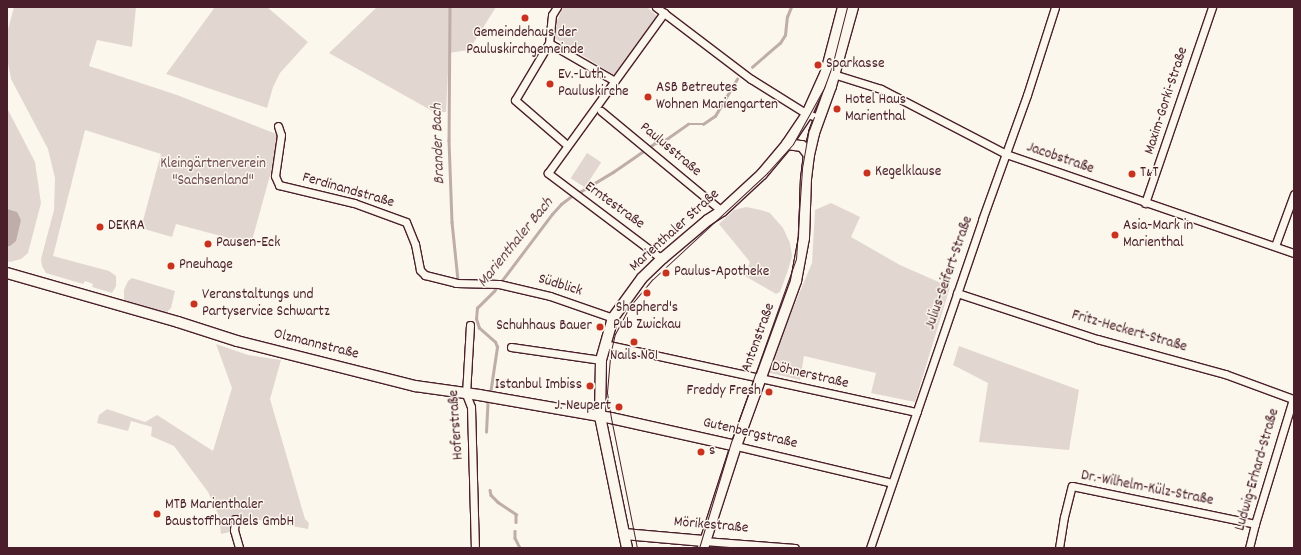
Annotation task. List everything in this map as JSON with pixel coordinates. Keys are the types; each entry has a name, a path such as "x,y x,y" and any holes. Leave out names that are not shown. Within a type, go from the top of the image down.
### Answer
{"main road":[{"name":"Marienthaler Straße","path":"627,548 600,417 601,360 604,344 613,318 642,278 708,220 722,211 762,174 788,144 831,73 844,7"},
{"name":"Marienthaler Straße","path":"814,133 831,73 853,7"},
{"name":"Antonstraße","path":"704,545 736,446 799,271 804,238 806,180 809,155 814,133"},
{"path":"788,144 802,146 809,155"},
{"name":"Olzmannstraße","path":"7,273 185,324 242,343 414,386 499,398 600,417"},
{"name":"Gutenbergstraße","path":"600,417 736,446"},
{"name":"Mörikestraße","path":"624,534 704,545"}],"street":[{"path":"557,7 552,15 548,43 514,100 567,145 613,80 664,13"},
{"path":"656,7 739,71 807,114 819,118"},
{"name":"Julius-Seifert-Straße","path":"870,548 957,293 1027,95 1055,7"},
{"name":"Maxim-Gorki-Straße","path":"1145,203 1212,7"},
{"path":"548,43 613,80"},
{"name":"Jacobstraße","path":"831,73 881,89 1006,154 1294,253"},
{"name":"Paulusstraße","path":"601,111 722,211"},
{"name":"Ferdinandstraße","path":"278,126 281,135 275,176 280,185 354,203 406,222 415,244 420,270 425,275 456,283 501,284"},
{"name":"Erntestraße","path":"567,145 548,173 580,198 631,233 662,259"},
{"path":"1275,246 1294,194"},
{"name":"Südblick","path":"501,284 550,296 613,318"},
{"name":"Fritz-Heckert-Straße","path":"957,293 1097,339 1225,374 1293,400"},
{"name":"Hoferstraße","path":"470,325 466,394 471,407 475,548"},
{"name":"Döhnerstraße","path":"604,344 916,412"},
{"path":"511,347 601,360"},
{"name":"Ludwig-Erhard-Straße","path":"1249,548 1293,400"},
{"name":"Gutenbergstraße","path":"736,446 892,483"},
{"name":"Dr.-Wilhelm-Külz-Straße","path":"1059,548 1064,517 1072,486 1255,524"},
{"path":"235,519 234,530 239,548"},
{"name":"Mörikestraße","path":"704,545 795,548"}],"green space":[{"name":"Kleingärtnerverein \"Sachsenland\"","path":"14,7 136,7 132,47 97,40 89,66 177,95 279,135 274,161 251,244 176,224 172,237 141,228 161,154 85,130 53,256 109,271 116,276 116,286 112,293 92,287 93,284 85,281 83,284 46,273 42,266 41,259 54,210 55,178 48,149 11,79 7,58 7,33"},
{"path":"215,7 267,7 308,42 280,73 273,87 267,108 166,74"},
{"path":"377,7 496,7 469,50 449,53 446,112 434,112 329,53"},
{"path":"563,7 647,7 657,16 614,75 551,36"},
{"path":"7,108 35,162 41,203 28,253 21,259 10,262 7,261"},
{"path":"587,153 601,162 585,187 571,178"},
{"path":"831,203 860,217 851,237 900,265 950,287 915,402 871,393 876,373 804,356 800,380 766,372 812,263 815,210"},
{"path":"746,207 770,213 783,228 790,243 792,256 780,292 776,294 745,276 750,262 719,224 734,210"},
{"path":"132,278 175,291 171,308 166,313 159,312 129,303 124,300 124,290 128,281"},
{"path":"216,344 248,355 281,360 270,399 305,519 309,523 308,529 233,515 230,532 221,534 219,516 208,492 174,446 151,436 152,427 131,421 128,431 97,423 99,415 107,409 145,422 157,415 213,451 232,388"},
{"path":"959,346 1079,390 1069,450 979,442 988,383 953,365"}],"shaded area":[{"path":"7,209 17,212 21,220 16,241 10,246 7,246"}],"waterway":[{"name":"Brander Bach","path":"450,7 449,140 452,222 458,280"},
{"name":"Marienthaler Bach","path":"752,67 780,43 785,35 787,17 791,7"},
{"name":"Marienthaler Bach","path":"578,193 613,172 655,143 665,140 688,124 703,124 715,116 737,79"},
{"name":"Marienthaler Bach","path":"490,394 497,347 495,342 479,328 476,319 477,308 494,291 552,214 561,204 573,195"},
{"name":"Marienthaler Bach","path":"486,432 488,399"},
{"name":"Marienthaler Bach","path":"490,490 491,495 498,502 516,514 516,522"},
{"name":"Marienthaler Bach","path":"515,531 515,538 520,548"}],"tram line":[{"path":"637,548 607,392 610,355 615,334 630,306 653,279 767,173 793,144 824,88 832,66 847,7"},
{"path":"699,548 730,445 796,259 802,168 809,130 814,117"}],"place":[{"name":"Gemeindehaus der Pauluskirchgemeinde","path":"525,18"},
{"name":"Sparkasse","path":"818,65"},
{"name":"Ev.-Luth. Pauluskirche","path":"550,84"},
{"name":"ASB Betreutes Wohnen Mariengarten","path":"648,97"},
{"name":"Hotel Haus Marienthal","path":"837,109"},
{"name":"Kegelklause","path":"867,173"},
{"name":"T&T","path":"1132,174"},
{"name":"DEKRA","path":"100,227"},
{"name":"Asia-Mark in Marienthal","path":"1115,235"},
{"name":"Pausen-Eck","path":"208,244"},
{"name":"Pneuhage","path":"171,266"},
{"name":"Paulus-Apotheke","path":"666,273"},
{"name":"Shepherd's Pub Zwickau","path":"647,293"},
{"name":"Veranstaltungs und Partyservice Schwartz","path":"194,304"},
{"name":"Schuhhaus Bauer","path":"600,327"},
{"name":"Nails No1","path":"634,342"},
{"name":"Istanbul Imbiss","path":"590,386"},
{"name":"Freddy Fresh","path":"769,392"},
{"name":"J. Neupert","path":"619,407"},
{"name":"s","path":"701,452"},
{"name":"MTB Marienthaler Baustoffhandels GmbH","path":"157,514"}]}
